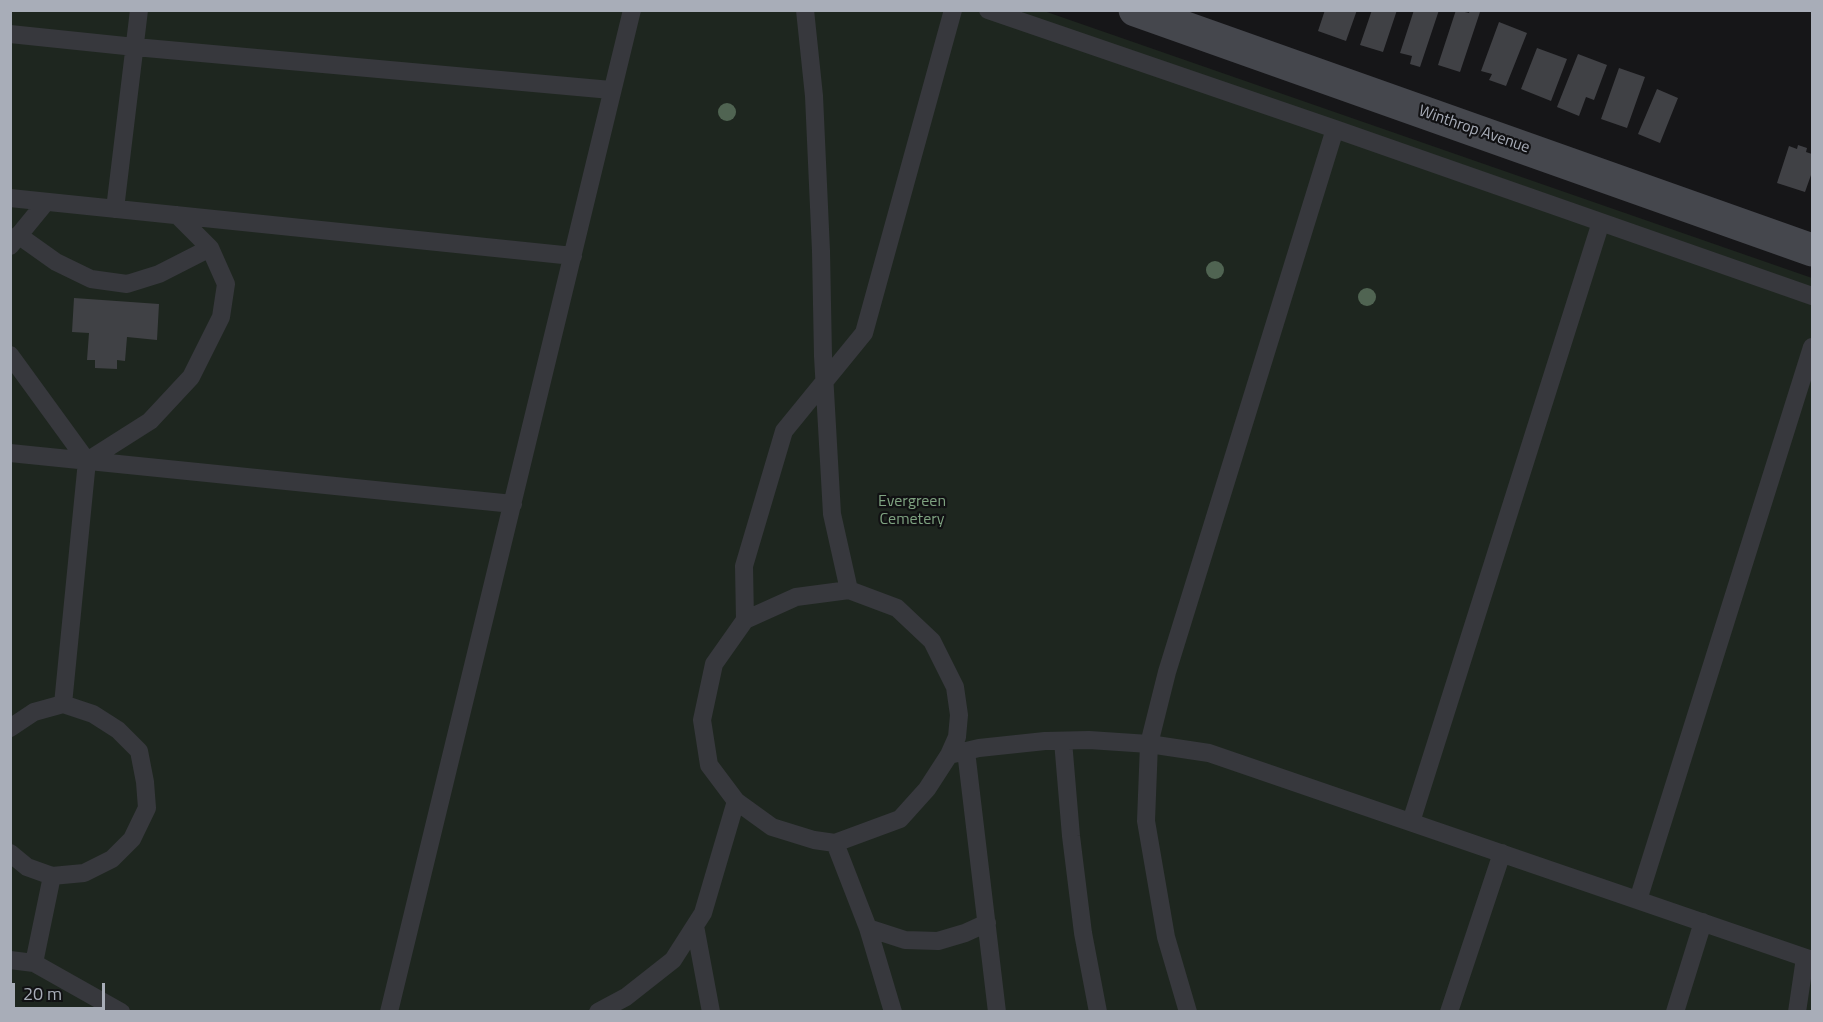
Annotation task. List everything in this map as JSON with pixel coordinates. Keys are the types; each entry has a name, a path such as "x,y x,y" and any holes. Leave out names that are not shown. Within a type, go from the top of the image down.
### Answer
{"main road":[{"name":"Winthrop Avenue","path":"1135,10 1812,250"}],"lane":[{"path":"115,209 139,10"},
{"path":"389,1011 632,10"},
{"path":"805,10 814,96 824,381 832,514 849,590"},
{"path":"745,620 744,566 784,431 864,333 953,10"},
{"path":"988,10 1812,296"},
{"path":"10,34 611,90"},
{"path":"1188,1011 1166,937 1146,821 1149,744 1170,660 1335,129"},
{"path":"10,198 573,256"},
{"path":"46,202 14,240 91,279 127,284 159,274 210,248"},
{"path":"87,461 150,421 191,377 221,317 226,284 210,248 177,215"},
{"path":"1411,822 1601,222"},
{"path":"1638,900 1812,347"},
{"path":"10,355 87,461 63,704"},
{"path":"10,453 513,504"},
{"path":"998,1011 987,923 958,753 959,715 955,687 932,641 897,608 849,590 796,597 745,620 714,664 702,720 709,765 736,801 772,827 814,840 835,843 900,819 958,753 979,748 1045,741 1089,740 1149,744 1209,753 1809,959 1797,1011"},
{"path":"10,728 34,712 63,704 93,714 118,730 139,752 147,808 132,839 112,860 84,873 52,876 27,867 10,853"},
{"path":"1063,741 1071,836 1083,933 1098,1011"},
{"path":"598,1011 626,997 673,960 703,913 736,801"},
{"path":"835,843 868,928 893,1011"},
{"path":"1449,1011 1502,853"},
{"path":"34,963 52,876"},
{"path":"1675,1011 1703,922"},
{"path":"868,928 905,940 938,941 965,933 987,923"},
{"path":"695,926 711,1011"},
{"path":"10,960 34,963 121,1011"}],"green space":[{"name":"Evergreen Cemetery","path":"10,11 1044,11 1812,278 1812,1011 11,1011"}],"building":[{"path":"1325,10 1357,10 1346,41 1318,31"},
{"path":"1372,10 1397,10 1383,52 1360,45"},
{"path":"1414,10 1439,10 1420,67 1410,64 1412,56 1400,53"},
{"path":"1456,10 1469,13 1470,10 1480,12 1460,72 1438,65"},
{"path":"1499,22 1527,33 1506,86 1489,80 1492,74 1481,71"},
{"path":"1537,48 1567,59 1551,101 1521,89"},
{"path":"1578,54 1607,65 1594,100 1586,97 1579,116 1557,107"},
{"path":"1619,68 1645,77 1627,128 1601,119"},
{"path":"1657,89 1678,98 1660,143 1638,134"},
{"path":"1798,145 1807,148 1806,152 1812,154 1812,176 1805,192 1777,183 1789,146 1797,149"},
{"path":"74,298 159,304 157,340 127,337 125,361 117,360 117,369 95,368 95,360 87,360 89,333 72,332"}]}
